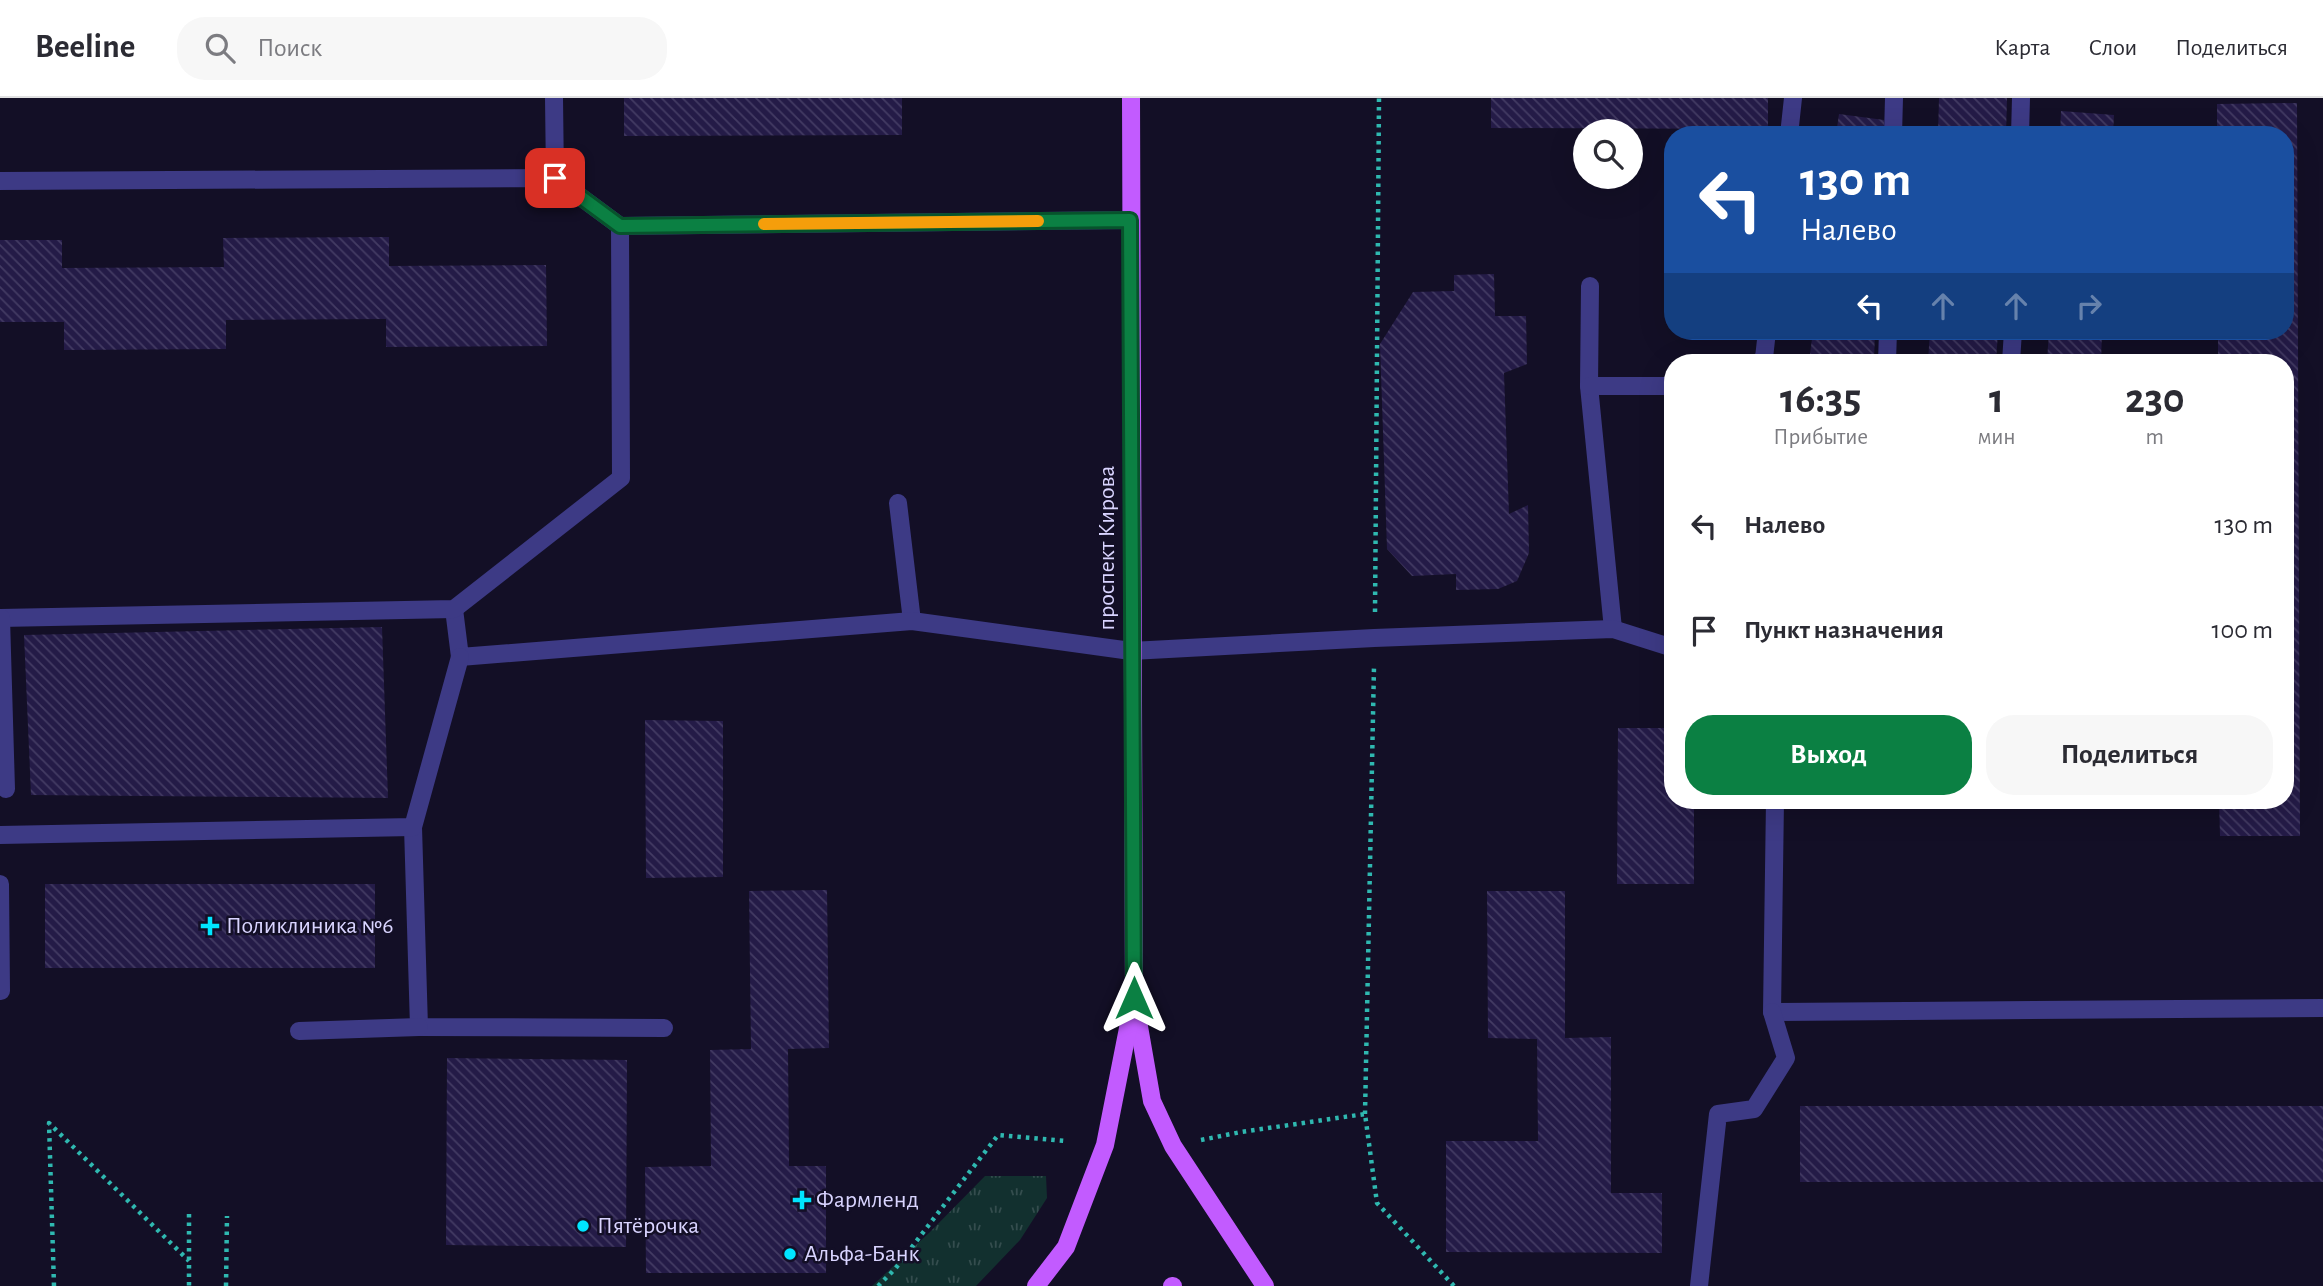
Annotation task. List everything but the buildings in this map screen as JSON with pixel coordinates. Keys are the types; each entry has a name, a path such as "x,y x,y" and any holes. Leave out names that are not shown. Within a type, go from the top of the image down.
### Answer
{"main road":[{"name":"проспект Кирова","path":"1131,98 1134,998"},
{"path":"1134,998 1152,1101 1173,1146 1265,1286"},
{"path":"1036,1286 1066,1247 1104,1145 1134,998"}],"lane":[{"path":"554,98 555,178"},
{"path":"1790,126 1793,98"},
{"path":"1893,126 1894,98"},
{"path":"2020,126 2021,98"},
{"path":"0,181 555,178 620,226 1130,220"},
{"path":"6,789 0,618 454,610 621,478 620,226"},
{"path":"1590,286 1589,386 1613,629"},
{"path":"1589,386 1664,386"},
{"path":"898,503 912,621"},
{"path":"419,1027 413,827 460,657 454,610"},
{"path":"460,657 912,621 1131,651 1613,629 1664,645"},
{"path":"1699,1286 1718,1114 1754,1109 1786,1058 1772,1012 1776,809"},
{"path":"0,835 413,827"},
{"path":"0,884 1,991"},
{"path":"1772,1012 2323,1008"},
{"path":"299,1031 419,1027 664,1028"}],"path":[{"path":"1173,1146 1241,1132 1365,1114 1377,1203 1454,1286"},
{"path":"54,1286 49,1123 189,1261"},
{"path":"878,1286 895,1269 998,1135 1065,1141"},
{"path":"189,1214 190,1286"},
{"path":"226,1286 227,1216"}],"green space":[{"path":"985,1176 1046,1176 1047,1198 1020,1240 976,1286 872,1286 930,1232"}],"slow traffic":[{"path":"764,224 1038,221"}],"place":[{"name":"Поликлиника №6","path":"210,926"},
{"name":"Фармленд","path":"802,1200"},
{"name":"Пятёрочка","path":"583,1226"},
{"name":"Альфа-Банк","path":"790,1254"}],"route":[{"path":"555,178 620,226 1130,220 1134,998"}]}
